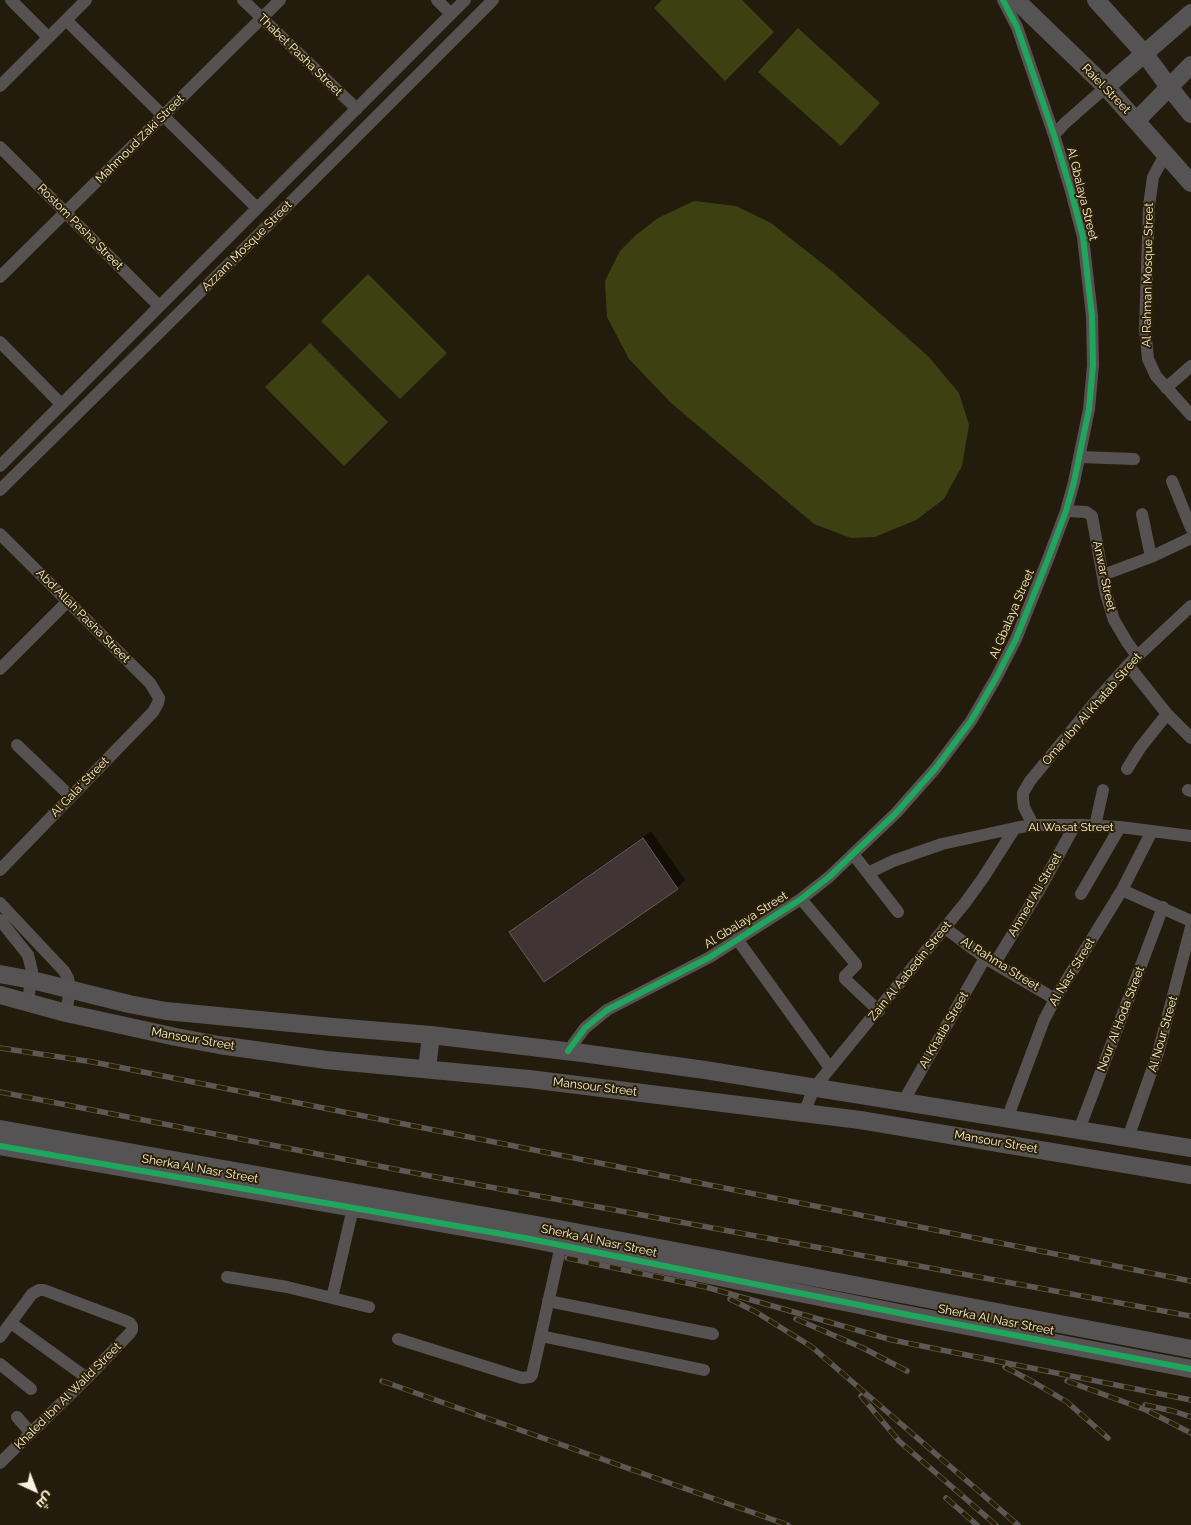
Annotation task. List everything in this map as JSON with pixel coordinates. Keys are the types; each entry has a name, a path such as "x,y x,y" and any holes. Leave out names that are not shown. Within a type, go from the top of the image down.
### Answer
{"street":[{"path":"11,0 48,38"},
{"path":"0,86 86,0"},
{"name":"Thabet Pasha Street","path":"243,0 357,109"},
{"name":"Mahmoud Zaki Street","path":"0,277 280,0"},
{"path":"437,0 451,14"},
{"name":"Azzam Mosque Street","path":"0,466 465,0"},
{"name":"Azzam Mosque Street","path":"0,490 493,0"},
{"name":"Al Gbalaya Street","path":"568,1051 585,1028 607,1010 682,972 801,899 829,877 896,813 935,770 970,722 1016,639 1066,511 1080,457 1089,409 1092,373 1092,316 1083,237 1071,191 1054,135 1016,28 1003,0"},
{"name":"Raiel Street","path":"1016,0 1106,87 1191,182"},
{"path":"1096,0 1144,53 1169,88 1191,114"},
{"path":"1054,135 1065,123 1191,13"},
{"path":"66,20 257,208"},
{"path":"1136,121 1191,65"},
{"name":"Rostom Pasha Street","path":"0,147 159,306"},
{"name":"Al Rahman Mosque Street","path":"1166,153 1153,176 1150,190 1147,225 1145,330 1148,359 1151,368 1166,388 1191,415"},
{"path":"0,342 61,404"},
{"path":"1166,388 1191,366"},
{"path":"1080,457 1134,459"},
{"path":"1172,481 1191,528"},
{"name":"Anwar Street","path":"1066,511 1086,512 1092,516 1114,620 1123,636 1132,661 1167,714 1191,738"},
{"path":"1142,514 1151,557"},
{"name":"Abd Allah Pasha Street","path":"0,534 150,683 159,698 158,703"},
{"path":"1103,575 1151,557 1191,538"},
{"path":"0,668 68,601"},
{"name":"Omar Ibn Al Khatab Street","path":"1033,825 1024,806 1023,799 1026,786 1095,702 1132,661 1189,611"},
{"name":"Al Gala' Street","path":"0,870 146,720 158,703"},
{"path":"1127,769 1140,748 1167,714"},
{"path":"17,745 70,796"},
{"path":"1095,826 1102,790"},
{"name":"Al Wasat Street","path":"868,873 893,861 926,849 959,840 1033,825 1120,827 1191,836"},
{"name":"Ahmed Ali Street","path":"990,960 1038,892 1075,825"},
{"path":"1081,894 1120,827"},
{"name":"Zain Al Aabedin Street","path":"804,1113 814,1088 879,1011 945,928 983,878 1015,828"},
{"name":"Al Nasr Street","path":"1007,1119 1038,1033 1055,999 1122,890 1152,831"},
{"path":"853,854 898,912"},
{"path":"1122,890 1191,921"},
{"path":"801,899 855,963 856,965 844,976 845,979 879,1011"},
{"path":"0,903 58,963 68,978 70,989 66,1013"},
{"name":"Nour Al Hoda Street","path":"1079,1130 1163,907"},
{"path":"0,920 28,955 31,964 32,980 28,1002"},
{"name":"Al Nour Street","path":"1128,1138 1158,1053 1191,927"},
{"name":"Al Rahma Street","path":"945,928 990,960 1055,999"},
{"path":"737,939 830,1068"},
{"name":"Al Khatib Street","path":"903,1102 990,960"},
{"name":"Mansour Street","path":"0,974 166,1011 431,1035 568,1051 706,1070 1191,1148"},
{"name":"Mansour Street","path":"0,995 66,1013 219,1045 326,1060 529,1079 866,1121 1191,1175"},
{"path":"427,1069 431,1035"},
{"name":"Sherka Al Nasr Street","path":"0,1128 568,1230 1191,1349"},
{"name":"Sherka Al Nasr Street","path":"0,1146 524,1238 1191,1369"},
{"path":"332,1298 353,1208"},
{"path":"398,1339 524,1379 532,1375 561,1246"},
{"path":"227,1277 286,1287 369,1307"},
{"name":"Khaled Ibn Al Walid Street","path":"0,1463 87,1378 132,1330 130,1323 126,1321 44,1290 36,1291 32,1294 11,1322"},
{"path":"548,1301 713,1334"},
{"path":"0,1337 11,1322 87,1378"},
{"path":"541,1336 704,1370"},
{"path":"0,1364 31,1389"},
{"path":"17,1417 32,1433"}],"green space":[{"path":"662,0 742,0 774,32 725,81 654,8"},
{"path":"798,28 880,103 841,146 758,72"},
{"path":"694,201 736,206 771,223 832,271 929,357 959,393 969,425 962,466 944,499 916,520 875,537 851,538 814,524 670,402 629,359 607,317 605,281 620,251 636,235 658,218"},
{"path":"368,274 447,353 400,399 321,321"},
{"path":"310,343 388,422 344,466 265,387"}],"building":[{"path":"643,838 678,889 544,982 509,932"}],"railway":[{"path":"0,1048 93,1062 1191,1281"},
{"path":"0,1092 430,1176 1191,1316"},
{"path":"567,1258 706,1287 892,1340 1191,1400"},
{"path":"730,1299 756,1312 812,1347 1018,1525"},
{"path":"796,1319 863,1348 907,1371"},
{"path":"1005,1367 1067,1402 1108,1438"},
{"path":"382,1381 788,1525"},
{"path":"1067,1381 1146,1410 1191,1433"},
{"path":"861,1396 899,1441 996,1525"},
{"path":"1145,1405 1191,1417"},
{"path":"946,1498 977,1525"}],"cycle path":[{"path":"568,1051 585,1028 607,1010 710,957 801,899 829,877 896,813 935,769 971,721 1016,639 1066,511 1089,409 1093,365 1092,316 1083,237 1054,135 1017,27 1003,0"},
{"path":"0,1146 525,1238 1191,1369"}]}
